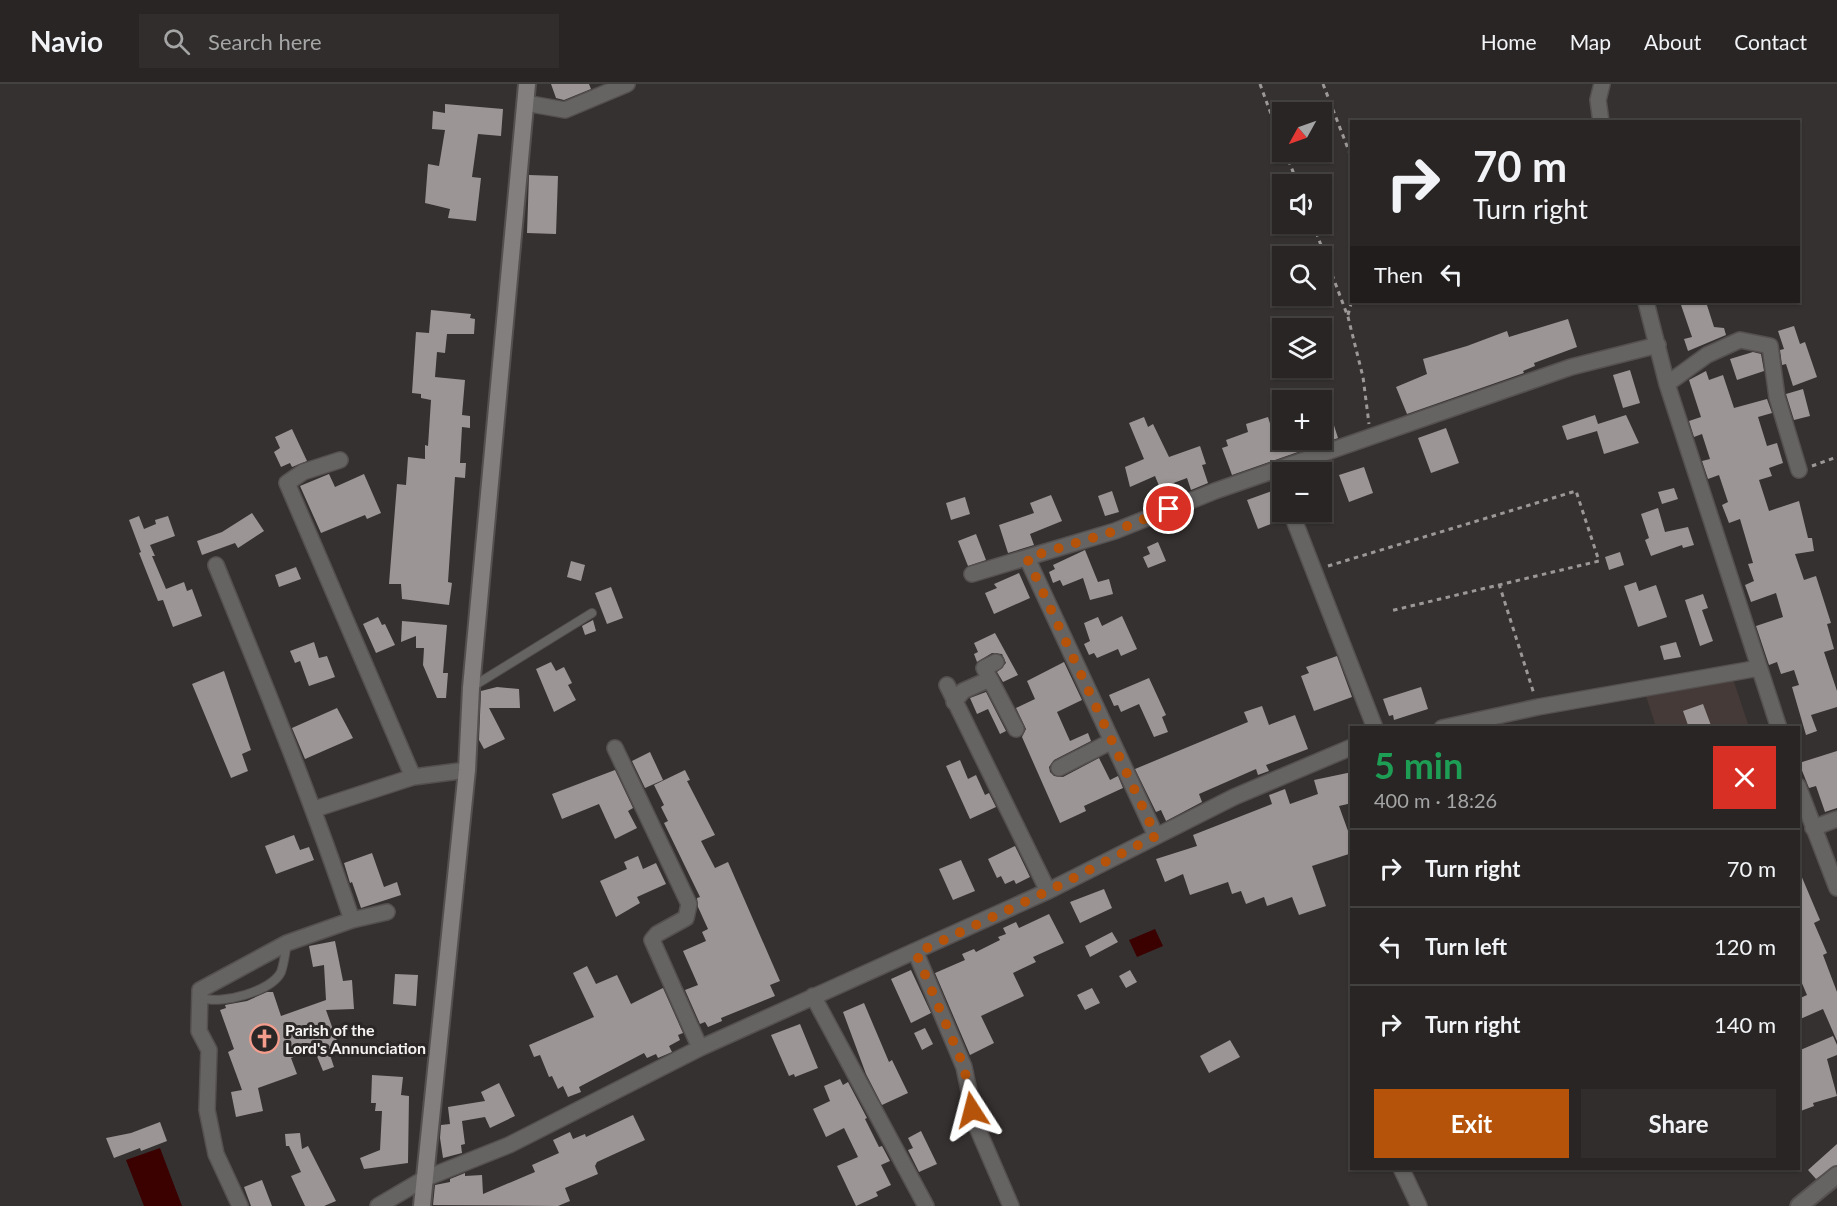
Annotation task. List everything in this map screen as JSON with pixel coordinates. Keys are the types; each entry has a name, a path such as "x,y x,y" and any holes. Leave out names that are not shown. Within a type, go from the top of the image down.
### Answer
{"main road":[{"path":"422,1206 467,770 471,688 527,84"}],"street":[{"path":"525,103 565,110 627,84"},
{"path":"1601,120 1598,99 1602,84"},
{"path":"1647,303 1667,384 1778,726"},
{"path":"1667,384 1707,355 1740,340 1770,346 1777,397 1799,470"},
{"path":"1299,462 1571,367 1658,345"},
{"path":"340,460 303,472 287,483 413,777"},
{"path":"972,574 1115,531 1272,471"},
{"path":"1295,522 1374,726"},
{"path":"1027,558 1156,836"},
{"path":"216,565 290,756 315,809 352,920"},
{"path":"996,662 984,668 1016,729"},
{"path":"1451,726 1538,707 1759,668"},
{"path":"954,702 963,691 990,679"},
{"path":"947,685 1048,891"},
{"path":"1059,768 1112,741"},
{"path":"615,748 689,904 689,914 686,918 657,934 652,940 700,1048"},
{"path":"378,1206 424,1179 509,1145 700,1048 813,996 916,953 1048,891 1234,797 1350,748"},
{"path":"315,809 413,777 467,770"},
{"path":"1800,792 1837,888"},
{"path":"1813,828 1837,819"},
{"path":"240,1206 216,1154 207,1110 209,1050 199,1031 200,990 287,943 352,920 387,912"},
{"path":"916,953 964,1067 976,1125 1011,1206"},
{"path":"813,996 926,1206"},
{"path":"1402,1170 1419,1206"},
{"path":"1799,1206 1837,1175"}],"lane":[{"path":"471,688 592,613"},
{"path":"200,990 203,998 220,1002 273,981 280,973 287,943"}],"path":[{"path":"1260,84 1272,117"},
{"path":"1323,84 1350,154"},
{"path":"1316,234 1348,317 1363,377 1371,438"},
{"path":"1348,317 1351,303"},
{"path":"1799,470 1837,457"},
{"path":"1315,570 1576,491 1599,561 1390,610"},
{"path":"1499,584 1538,707"}],"shaded area":[{"path":"1733,679 1749,726 1656,726 1646,696"},
{"path":"1155,929 1163,946 1137,957 1129,940"},
{"path":"160,1148 182,1206 144,1206 126,1160"}],"building":[{"path":"551,84 589,84 591,89 564,100 556,98"},
{"path":"445,104 503,109 501,136 478,134 472,177 481,178 476,221 448,218 450,209 425,203 428,164 439,166 445,130 432,129 433,111 445,113"},
{"path":"529,175 558,176 556,234 527,233"},
{"path":"1680,303 1706,303 1714,327 1724,328 1726,335 1688,351 1684,339 1692,337"},
{"path":"431,310 471,314 470,318 475,319 474,334 447,334 445,353 437,352 435,377 465,380 462,415 470,416 470,428 462,427 460,463 466,463 465,478 455,477 448,582 452,583 449,605 402,599 401,584 389,584 397,484 406,485 408,457 425,459 425,445 428,446 431,400 421,398 421,394 412,393 416,332 429,333"},
{"path":"1568,319 1577,347 1534,363 1535,366 1523,371 1524,373 1407,414 1396,387 1427,374 1423,359 1507,331 1509,337"},
{"path":"1794,326 1800,344 1805,342 1817,377 1793,386 1786,364 1782,365 1780,350 1784,349 1778,331"},
{"path":"1753,352 1761,354 1764,371 1737,380 1730,359"},
{"path":"1630,370 1640,403 1623,408 1613,375"},
{"path":"1706,371 1709,380 1723,375 1734,408 1767,399 1772,413 1758,417 1767,446 1777,443 1783,463 1769,468 1772,476 1759,480 1769,511 1799,501 1808,538 1812,538 1814,551 1795,554 1804,580 1816,576 1831,623 1827,624 1834,649 1824,652 1837,691 1837,707 1811,715 1817,731 1806,735 1792,687 1799,685 1794,670 1781,674 1777,662 1769,665 1756,626 1783,617 1776,593 1751,602 1745,585 1754,581 1748,564 1753,563 1740,519 1729,523 1722,505 1728,502 1719,475 1708,479 1702,461 1710,459 1702,434 1694,437 1689,421 1701,417 1689,380"},
{"path":"1803,389 1810,416 1794,420 1786,394"},
{"path":"1595,415 1598,424 1626,415 1639,443 1604,454 1597,431 1567,440 1562,426"},
{"path":"1144,417 1148,427 1153,424 1169,457 1200,446 1206,464 1202,465 1208,483 1191,490 1187,478 1160,488 1155,476 1130,487 1125,467 1144,459 1129,423"},
{"path":"1268,417 1272,430 1272,450 1304,450 1232,475 1222,448 1228,446 1226,440 1248,432 1246,424"},
{"path":"1332,419 1338,438 1332,440"},
{"path":"1446,428 1459,463 1431,473 1418,438"},
{"path":"292,429 307,461 292,467 290,463 281,467 274,452 280,448 275,437"},
{"path":"1364,467 1373,493 1349,502 1339,475"},
{"path":"329,474 335,487 364,474 381,513 367,519 365,515 321,533 300,486"},
{"path":"1674,488 1678,499 1662,504 1658,492"},
{"path":"1112,491 1119,512 1105,516 1098,496"},
{"path":"1272,491 1272,522 1276,522 1258,529 1247,500"},
{"path":"1051,495 1062,521 1030,534 1034,545 1008,553 999,525 1034,513 1030,503"},
{"path":"965,497 970,514 951,520 946,503"},
{"path":"1658,508 1665,532 1688,527 1694,545 1683,548 1682,545 1651,556 1645,540 1649,538 1641,514"},
{"path":"252,513 264,531 238,548 235,543 202,555 197,541 222,532"},
{"path":"139,516 144,529 156,524 155,520 168,516 175,536 150,545 155,556 152,556 166,589 184,582 187,591 192,589 202,616 173,627 163,600 158,601 139,553 141,552 129,520"},
{"path":"976,534 986,560 968,566 958,541"},
{"path":"1158,542 1166,561 1148,568 1143,557 1150,554 1147,547"},
{"path":"1085,550 1098,582 1109,579 1113,594 1090,600 1083,578 1063,586 1060,580 1053,583 1049,572 1055,569 1053,565"},
{"path":"1620,552 1624,565 1609,570 1605,557"},
{"path":"571,561 585,565 581,581 567,577"},
{"path":"296,567 301,579 279,587 275,575"},
{"path":"1019,573 1030,598 994,614 985,593 997,588 994,584"},
{"path":"1636,582 1639,591 1656,585 1667,617 1638,627 1624,586"},
{"path":"611,587 623,618 607,624 595,593"},
{"path":"1703,594 1708,608 1702,610 1713,641 1700,646 1685,600"},
{"path":"1122,616 1137,649 1121,656 1118,649 1097,658 1094,653 1089,655 1084,644 1090,641 1084,623 1098,617 1102,626"},
{"path":"378,617 382,625 385,624 395,645 376,653 363,624"},
{"path":"593,620 596,631 585,635 582,626"},
{"path":"402,621 447,625 443,673 448,673 446,698 437,698 423,665 424,648 416,648 416,636 401,642"},
{"path":"995,633 1018,675 1003,682 997,672 1006,663 1002,654 992,653 977,662 974,654 978,652 974,643"},
{"path":"314,642 319,658 327,656 335,677 309,686 300,661 295,663 290,651"},
{"path":"1676,642 1681,657 1664,660 1660,646"},
{"path":"1337,656 1352,697 1314,711 1301,676 1309,673 1306,667"},
{"path":"551,662 556,671 564,667 572,683 568,685 576,700 554,712 536,669"},
{"path":"1064,662 1082,700 1057,712 1070,741 1088,733 1091,741 1054,760 1049,767 1050,772 1054,776 1063,777 1099,758 1110,780 1118,776 1123,788 1084,806 1086,811 1060,823 1022,737 1026,729 1016,708 1035,699 1027,681"},
{"path":"224,671 251,750 242,754 248,771 231,778 192,684"},
{"path":"1149,678 1166,715 1162,717 1168,732 1154,737 1139,704 1121,712 1118,705 1114,706 1109,695"},
{"path":"497,687 519,689 520,708 489,708 505,739 484,749 479,740 481,691"},
{"path":"1421,687 1428,709 1394,720 1393,715 1389,716 1383,699"},
{"path":"986,692 1006,731 1000,734 988,709 977,714 970,698"},
{"path":"1703,704 1711,726 1688,726 1683,711"},
{"path":"1262,706 1269,725 1295,715 1308,749 1266,765 1269,771 1258,775 1256,769 1199,794 1202,802 1166,821 1161,810 1156,812 1135,769 1248,722 1244,712"},
{"path":"337,708 353,738 305,759 292,728"},
{"path":"1837,751 1837,808 1825,812 1816,786 1809,788 1800,763"},
{"path":"650,752 663,780 645,788 632,761"},
{"path":"960,760 968,779 976,775 985,795 989,793 996,807 970,819 946,766"},
{"path":"615,770 633,808 628,811 637,828 615,839 599,804 562,819 552,794"},
{"path":"685,770 690,780 687,781 715,835 701,841 715,868 728,862 780,981 770,985 775,996 721,1018 722,1021 708,1027 705,1022 700,1024 685,990 698,985 683,951 706,941 702,932 708,929 698,907 697,898 700,897 664,823 668,821 661,807 664,805 654,785"},
{"path":"1350,772 1350,803 1339,806 1350,836 1350,854 1312,866 1326,906 1299,915 1292,897 1267,906 1264,897 1246,904 1241,891 1232,894 1228,882 1190,895 1183,874 1165,882 1156,859 1197,846 1193,835 1272,804 1269,795 1285,789 1290,804 1318,794 1314,780"},
{"path":"294,835 300,850 309,847 314,860 276,874 265,846"},
{"path":"1015,846 1030,877 1016,884 1014,880 1005,884 1001,876 997,878 988,859"},
{"path":"372,853 384,887 397,882 401,895 361,908 344,863"},
{"path":"638,856 643,869 656,863 666,884 637,897 640,903 616,917 600,881 627,869 624,862"},
{"path":"961,860 975,891 953,900 939,869"},
{"path":"1800,873 1820,920 1814,923 1827,953 1823,955 1837,992 1837,1041 1823,1009 1800,1019 1800,998 1807,995 1800,979"},
{"path":"1104,889 1112,908 1080,923 1070,902"},
{"path":"1049,914 1064,943 1033,957 1036,962 1013,973 1024,996 981,1016 994,1043 970,1055 935,973 965,960 962,954 974,949 976,952 1000,940 998,937 1006,934 1003,928 1016,922 1019,928"},
{"path":"1112,932 1118,942 1090,957 1085,946"},
{"path":"335,941 343,981 352,980 354,1009 326,1010 341,1052 330,1055 334,1067 323,1071 314,1049 291,1058 297,1074 258,1088 263,1111 236,1117 231,1092 242,1090 228,1052 234,1049 220,1010 226,1008 225,1005 247,1001 267,992 273,992 281,1016 326,1000 324,965 313,967 309,946"},
{"path":"587,966 596,984 617,975 631,1004 663,988 683,1033 678,1035 680,1040 669,1046 672,1052 658,1058 656,1054 647,1058 644,1053 579,1087 581,1092 568,1097 563,1086 558,1089 552,1076 549,1077 540,1055 534,1057 529,1045 594,1017 573,973"},
{"path":"911,970 931,1013 911,1023 891,979"},
{"path":"1130,970 1137,982 1126,988 1119,976"},
{"path":"395,974 418,975 416,1006 393,1004"},
{"path":"1092,988 1100,1003 1085,1010 1077,995"},
{"path":"864,1003 889,1062 892,1060 908,1093 882,1105 866,1074 843,1012"},
{"path":"800,1024 818,1068 795,1077 794,1074 789,1076 771,1035"},
{"path":"925,1028 933,1044 922,1050 914,1033"},
{"path":"1833,1036 1837,1045 1837,1055 1827,1059 1837,1096 1813,1103 1814,1106 1800,1111 1800,1050"},
{"path":"1230,1040 1240,1057 1209,1073 1200,1056"},
{"path":"372,1075 403,1077 401,1095 409,1096 408,1163 364,1169 360,1158 380,1150 382,1111 375,1111 376,1103 371,1103"},
{"path":"840,1079 843,1085 848,1082 879,1147 882,1146 890,1161 881,1165 891,1185 876,1192 878,1196 856,1206 837,1166 858,1157 844,1128 826,1137 813,1109 830,1101 824,1086"},
{"path":"499,1083 515,1116 490,1128 485,1117 462,1121 465,1144 461,1145 462,1153 443,1158 441,1125 450,1124 448,1107 485,1101 481,1092"},
{"path":"633,1115 645,1140 597,1162 595,1166 598,1174 565,1188 570,1201 558,1206 433,1205 435,1185 450,1182 450,1179 465,1173 465,1176 482,1175 483,1194 535,1172 532,1165 559,1153 553,1140 570,1132 573,1139 585,1134 586,1137"},
{"path":"160,1122 167,1141 114,1158 106,1138 131,1133"},
{"path":"921,1131 937,1164 919,1172 908,1150 913,1148 908,1138"},
{"path":"300,1133 302,1149 308,1146 336,1201 324,1206 305,1206 291,1176 301,1172 289,1146 286,1146 285,1134"},
{"path":"1837,1144 1837,1165 1816,1179 1808,1170"},
{"path":"262,1180 272,1206 251,1206 244,1187"}],"place":[{"name":"Parish of the Lord's Annunciation","path":"264,1039"}],"route":[{"path":"972,1110 966,1072 916,953 1048,891 1156,836 1027,558 1115,531 1169,509"}]}
